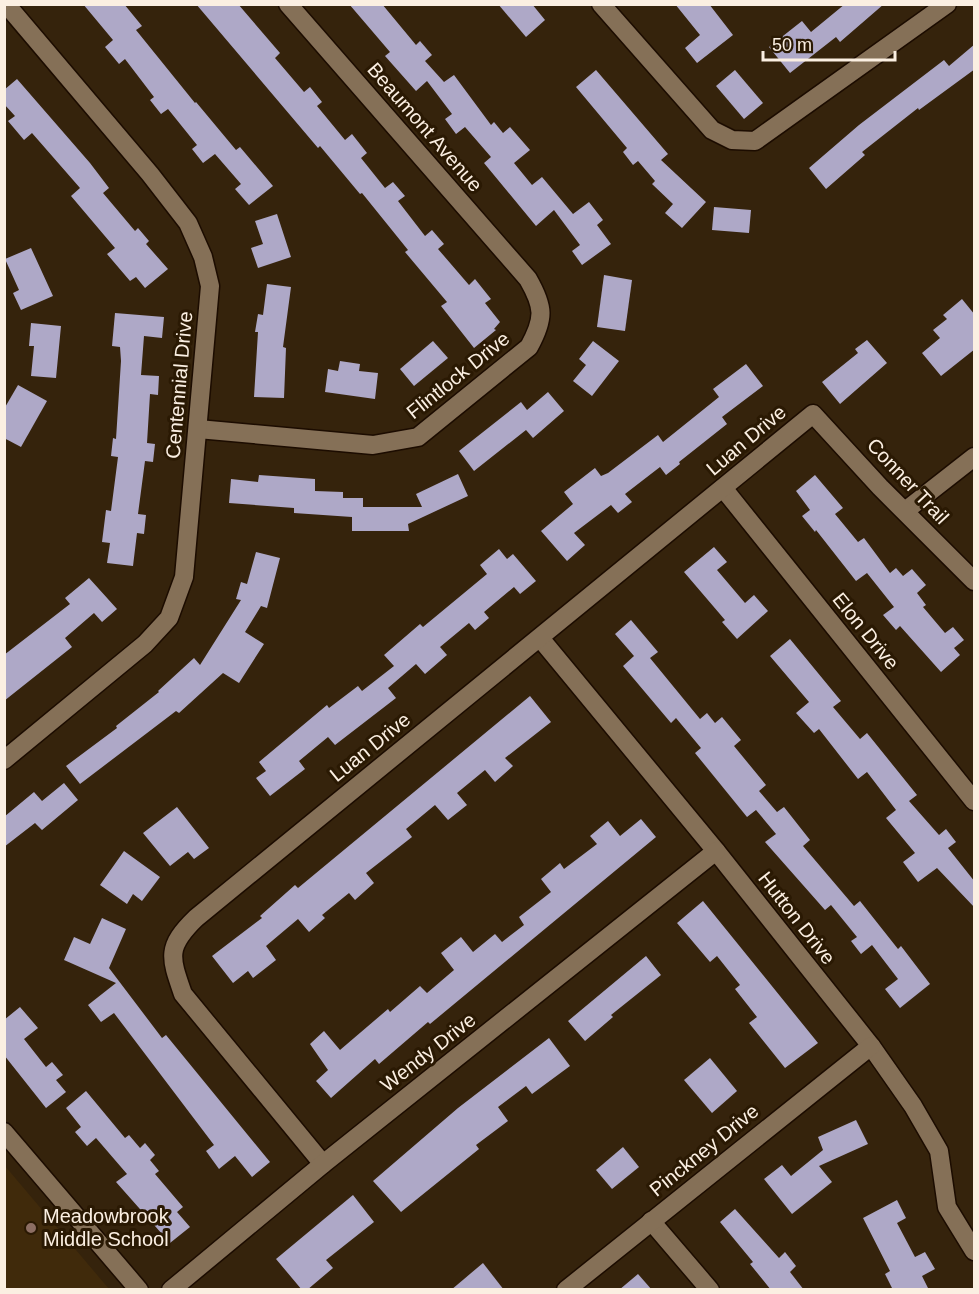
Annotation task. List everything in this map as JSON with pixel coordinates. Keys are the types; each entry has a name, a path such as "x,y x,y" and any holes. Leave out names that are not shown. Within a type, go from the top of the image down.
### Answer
{"street":[{"name":"Centennial Drive","path":"4,760 145,644 169,618 184,578 210,286 203,256 188,224 150,174 6,4"},
{"name":"Beaumont Avenue","path":"288,4 528,279"},
{"path":"602,4 712,130 732,140 755,141 947,4"},
{"name":"Flintlock Drive","path":"198,429 373,445 418,437 529,347 541,326 539,299 528,279"},
{"name":"Conner Trail","path":"809,417 813,414 821,421 905,511 975,581"},
{"name":"Luan Drive","path":"323,1164 183,994 172,963 177,937 809,417"},
{"path":"905,511 975,457"},
{"name":"Elon Drive","path":"723,488 975,801"},
{"name":"Hutton Drive","path":"540,638 716,851 871,1046 914,1106 939,1151 947,1207 975,1251"},
{"name":"Wendy Drive","path":"171,1290 323,1164 716,851"},
{"name":"Pinckney Drive","path":"566,1290 871,1046"},
{"path":"4,1132 139,1290"},
{"path":"651,1221 710,1290"}],"shaded area":[{"name":"Meadowbrook Middle School","path":"5,1166 109,1289 5,1289"}],"building":[{"path":"83,4 124,4 142,26 136,30 195,103 236,150 240,147 273,186 249,205 235,189 241,184 215,154 203,163 192,149 197,145 168,109 161,114 150,100 154,97 125,59 119,64 105,47 113,40"},
{"path":"196,4 238,4 280,53 275,58 304,92 310,87 322,102 317,106 345,140 352,134 367,153 361,158 385,188 393,182 405,196 398,201 425,236 432,230 444,244 438,249 469,285 475,279 491,299 485,303 500,322 494,329 496,330 474,348 441,306 447,302 405,252 408,250 362,193 360,194 320,146 318,148"},
{"path":"349,4 382,4 416,45 420,41 432,55 425,61 444,82 454,75 491,125 494,122 503,133 510,127 530,150 514,163 532,185 542,177 573,214 589,202 603,220 597,225 611,244 582,265 572,251 580,245 554,210 536,226 484,163 491,157 465,127 456,134 445,119 452,114 427,81 416,91 385,56 390,52"},
{"path":"498,4 532,4 545,20 526,37"},
{"path":"675,4 709,4 733,35 697,63 685,48 700,35"},
{"path":"845,4 884,4 840,42 836,37 790,73 769,47 802,21 811,32"},
{"path":"975,44 975,69 919,110 918,108 862,152 865,155 826,189 809,168 859,125 944,60 949,66"},
{"path":"596,70 668,154 661,160 706,202 682,228 665,213 673,204 652,184 655,181 638,161 633,165 623,152 627,148 576,87"},
{"path":"735,70 763,103 744,119 716,86"},
{"path":"17,79 90,163 109,188 103,193 135,231 138,228 149,241 146,244 168,269 145,288 136,277 130,281 107,254 115,248 71,196 80,188 32,133 24,140 8,121 15,116 4,104 4,90"},
{"path":"714,207 751,210 749,233 712,230"},
{"path":"277,214 291,257 258,268 251,248 263,244 255,221"},
{"path":"31,248 53,296 21,310 13,293 19,290 5,259"},
{"path":"604,275 632,280 625,331 597,327"},
{"path":"267,284 291,287 283,347 286,348 284,398 254,397 258,332 255,332 258,314 263,315"},
{"path":"962,299 975,315 975,349 941,376 922,353 940,338 933,330 947,319 943,315"},
{"path":"115,313 164,317 162,338 144,336 141,375 159,376 158,395 150,394 147,443 155,444 153,462 145,461 138,514 146,515 144,534 137,533 133,566 107,563 110,543 102,542 106,510 111,511 118,457 111,456 113,438 116,439 121,361 120,347 112,346"},
{"path":"31,323 61,326 56,378 31,376 34,346 29,346"},
{"path":"867,340 887,363 840,404 822,382 858,353 855,349"},
{"path":"433,341 448,358 414,386 400,369"},
{"path":"593,341 619,361 592,396 573,381 586,365 579,359"},
{"path":"340,361 360,364 359,371 378,373 375,399 325,392 328,369 338,371"},
{"path":"746,364 763,386 722,417 727,424 666,475 660,467 625,494 632,502 618,513 611,505 574,533 585,545 567,561 541,531 573,504 564,492 595,468 601,476 608,473 658,435 663,442 719,397 713,389"},
{"path":"18,385 47,401 21,447 4,438 4,409"},
{"path":"548,392 564,411 533,438 526,430 474,471 459,451 521,402 527,410"},
{"path":"458,474 468,496 408,524 409,531 352,531 352,517 294,513 294,508 229,503 231,479 258,482 259,475 315,479 315,491 343,492 343,498 363,498 363,507 422,507 416,494"},
{"path":"815,475 843,508 835,514 858,542 864,538 890,573 896,568 903,576 912,569 926,585 917,593 926,605 923,607 945,633 953,627 964,640 954,648 960,655 941,672 900,626 896,630 883,615 894,607 867,573 856,581 816,530 815,532 802,516 810,510 796,491"},
{"path":"714,547 727,562 717,570 745,603 754,595 768,611 737,639 722,622 725,620 684,572"},
{"path":"499,549 507,559 513,554 536,581 520,594 514,587 484,612 489,618 475,630 469,623 440,647 447,655 425,674 416,664 388,688 396,698 335,745 328,737 299,761 305,769 270,796 256,778 266,771 259,762 327,705 329,708 358,686 362,691 394,666 384,655 420,624 423,627 487,574 480,565"},
{"path":"256,552 280,558 267,608 261,606 245,632 264,644 239,683 223,673 179,713 176,711 80,784 66,766 117,728 116,726 159,692 194,658 200,665 241,600 236,599 241,582 247,584"},
{"path":"89,578 117,609 102,622 94,613 65,638 72,647 4,701 4,655 70,604 65,598"},
{"path":"631,620 658,652 650,658 700,719 707,713 715,723 722,717 741,740 734,746 766,785 759,791 777,812 784,807 810,840 803,846 854,906 860,901 898,949 901,946 930,984 900,1008 885,989 898,979 872,945 861,954 851,941 857,937 831,905 825,910 765,842 776,834 756,810 747,817 695,753 701,748 676,718 671,723 623,666 634,656 615,634"},
{"path":"790,639 841,701 833,707 860,739 867,733 917,795 909,801 939,835 946,829 956,842 948,848 975,882 975,908 937,868 918,882 903,862 915,853 886,818 896,810 867,772 858,779 819,729 814,733 796,713 809,702 770,656"},
{"path":"530,696 551,722 505,758 513,766 495,782 485,770 457,793 467,805 448,820 435,805 406,829 412,837 366,873 374,883 355,900 349,893 322,915 325,918 309,932 298,919 266,946 276,960 253,978 248,971 233,983 212,956 262,918 260,916 295,885 298,888"},
{"path":"64,783 78,800 42,830 35,823 4,847 4,817 34,792 42,801"},
{"path":"177,807 209,848 194,859 188,852 170,866 143,833"},
{"path":"641,819 656,837 430,1024 428,1022 379,1064 375,1059 331,1098 316,1081 328,1070 310,1044 324,1031 340,1050 388,1009 390,1012 420,986 427,993 454,970 441,953 461,937 473,952 495,934 502,942 524,925 519,917 551,892 541,879 560,863 564,869 597,844 590,836 608,821 620,836"},
{"path":"124,851 160,877 142,901 133,894 127,904 100,885"},
{"path":"703,901 818,1043 785,1068 749,1023 757,1017 735,989 740,985 717,956 710,962 677,923"},
{"path":"102,918 126,929 109,968 162,1038 166,1035 270,1162 252,1177 235,1156 219,1169 206,1151 214,1145 114,1013 101,1022 88,1005 116,983 64,960 74,937 90,944"},
{"path":"646,956 661,975 611,1015 613,1017 585,1041 568,1021"},
{"path":"20,1007 38,1028 24,1039 46,1067 52,1062 63,1075 56,1080 66,1092 46,1108 4,1055 4,1020"},
{"path":"549,1038 570,1066 532,1094 526,1086 498,1107 508,1121 476,1145 479,1149 401,1212 373,1181 458,1108"},
{"path":"710,1058 737,1091 712,1113 684,1080"},
{"path":"86,1091 125,1138 129,1135 140,1148 145,1143 155,1155 150,1160 159,1171 155,1174 183,1207 177,1212 190,1227 170,1243 116,1182 127,1174 96,1138 87,1146 75,1132 81,1127 66,1108"},
{"path":"856,1120 868,1144 819,1166 832,1182 792,1214 764,1179 782,1165 791,1176 823,1150 818,1137"},
{"path":"623,1147 639,1167 612,1189 596,1170"},
{"path":"353,1195 374,1222 326,1260 333,1268 307,1290 302,1290 276,1259"},
{"path":"897,1200 906,1218 897,1223 915,1257 925,1252 935,1269 922,1276 929,1290 893,1290 885,1274 890,1271 863,1218"},
{"path":"735,1209 779,1258 785,1252 796,1266 790,1272 804,1290 771,1290 750,1264 753,1262 720,1222"},
{"path":"483,1263 504,1290 451,1290"},
{"path":"638,1274 652,1290 619,1290"}],"place":[{"name":"Meadowbrook Middle School","path":"31,1228"}]}
